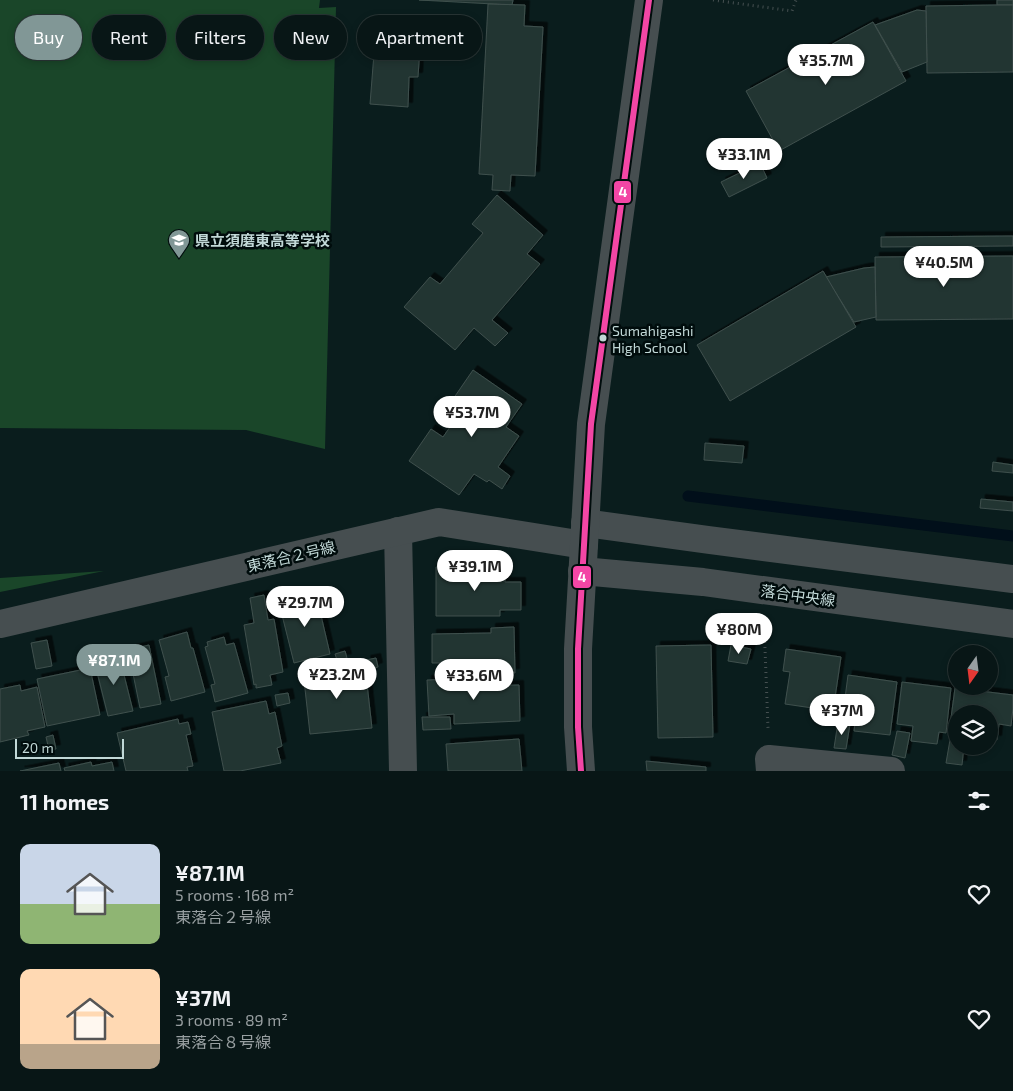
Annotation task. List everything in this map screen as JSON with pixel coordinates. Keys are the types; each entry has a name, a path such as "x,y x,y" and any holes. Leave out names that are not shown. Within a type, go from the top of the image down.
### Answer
{"street":[{"path":"581,771 578,727 578,650 591,424 649,0"},
{"name":"東落合２号線","path":"0,624 439,522 584,546"},
{"path":"398,531 403,771"},
{"path":"584,546 699,539 1013,579"},
{"name":"落合中央線","path":"584,546 704,582 1013,624"},
{"path":"770,765 891,771"}],"path":[{"path":"713,0 792,11 796,0"},
{"path":"764,617 770,765"}],"green space":[{"name":"県立須磨東高等学校","path":"0,0 320,0 319,8 336,7 336,15 274,15 274,60 335,60 325,449 246,430 0,428"},
{"path":"104,571 0,592 0,578"}],"building":[{"path":"419,0 513,0 512,5"},
{"path":"997,0 1013,0 1013,5 997,5"},
{"path":"488,4 525,5 524,26 543,27 535,176 511,175 510,191 492,190 493,175 479,174"},
{"path":"1013,5 1013,72 927,73 926,6"},
{"path":"917,10 926,11 927,62 902,72 875,25"},
{"path":"873,22 906,81 779,151 746,91"},
{"path":"373,60 419,60 418,77 409,77 408,107 370,104"},
{"path":"760,163 767,178 729,197 721,182"},
{"path":"497,195 543,235 527,254 540,264 492,320 508,333 495,346 474,328 455,350 404,307 430,277 440,284 483,233 472,224"},
{"path":"1013,236 1013,246 881,247 881,237"},
{"path":"1013,256 1013,319 876,320 875,257"},
{"path":"875,267 876,317 854,322 826,277"},
{"path":"823,271 856,327 730,401 697,345"},
{"path":"473,370 522,404 506,427 519,436 498,467 510,476 502,489 489,480 487,482 474,474 459,495 409,461 431,429 443,437 462,410 451,402"},
{"path":"705,443 744,446 742,463 704,460"},
{"path":"993,462 1013,465 1013,473 992,471"},
{"path":"981,499 1013,502 1013,511 980,508"},
{"path":"436,567 505,568 505,582 521,582 521,610 500,610 500,616 436,616"},
{"path":"316,594 330,654 294,663 279,603"},
{"path":"264,595 268,620 274,619 283,672 270,675 272,685 256,688 244,625 254,623 250,598"},
{"path":"514,627 515,673 447,674 447,663 432,663 432,634 491,633 491,628"},
{"path":"187,632 205,692 171,701 165,677 169,676 159,640"},
{"path":"224,637 226,645 234,643 248,693 215,702 211,685 215,684 205,647 208,646 207,642"},
{"path":"47,640 52,666 36,669 31,643"},
{"path":"149,645 161,704 140,708 130,659 134,658 132,649"},
{"path":"711,645 713,737 658,738 656,646"},
{"path":"731,645 751,649 747,664 728,661"},
{"path":"786,649 841,657 833,711 785,704 790,672 783,671"},
{"path":"345,651 347,658 337,660 335,654"},
{"path":"119,655 133,711 108,716 94,660"},
{"path":"376,658 378,667 369,670 366,660"},
{"path":"360,667 360,676 366,675 372,728 310,734 304,680 300,680 299,673"},
{"path":"90,668 100,715 47,726 37,679"},
{"path":"848,675 897,682 890,735 854,731 855,723 842,721"},
{"path":"484,678 484,686 519,685 520,721 454,724 454,714 429,716 427,680"},
{"path":"902,682 948,688 948,695 950,695 946,733 939,732 937,744 911,741 913,726 897,724"},
{"path":"20,685 21,691 37,687 45,727 27,731 29,735 0,742 0,689"},
{"path":"288,693 290,703 277,706 275,695"},
{"path":"998,693 1013,695 1011,726 999,724 998,732 998,705 953,705 954,695 998,695"},
{"path":"266,701 269,714 275,712 282,746 277,748 281,763 240,771 224,771 212,712"},
{"path":"422,717 450,717 451,729 423,730"},
{"path":"178,719 179,724 188,722 191,734 186,735 193,766 187,767 188,771 126,771 117,733"},
{"path":"838,722 850,724 846,749 834,748"},
{"path":"897,731 910,733 905,758 892,755"},
{"path":"53,735 56,749 49,750 46,737"},
{"path":"519,739 522,771 448,771 446,744"},
{"path":"948,751 948,755 963,755 962,765 946,763"},
{"path":"646,761 706,767 706,771 647,771"},
{"path":"91,762 92,766 112,762 114,771 65,771 64,768"},
{"path":"59,763 61,771 20,771"}],"waterway":[{"path":"688,496 1013,536"}],"transit line":[{"name":"4","path":"581,771 578,727 578,649 591,424 649,0"}],"place":[{"name":"県立須磨東高等学校","path":"179,259"},
{"name":"Sumahigashi High School","path":"603,338"}]}
